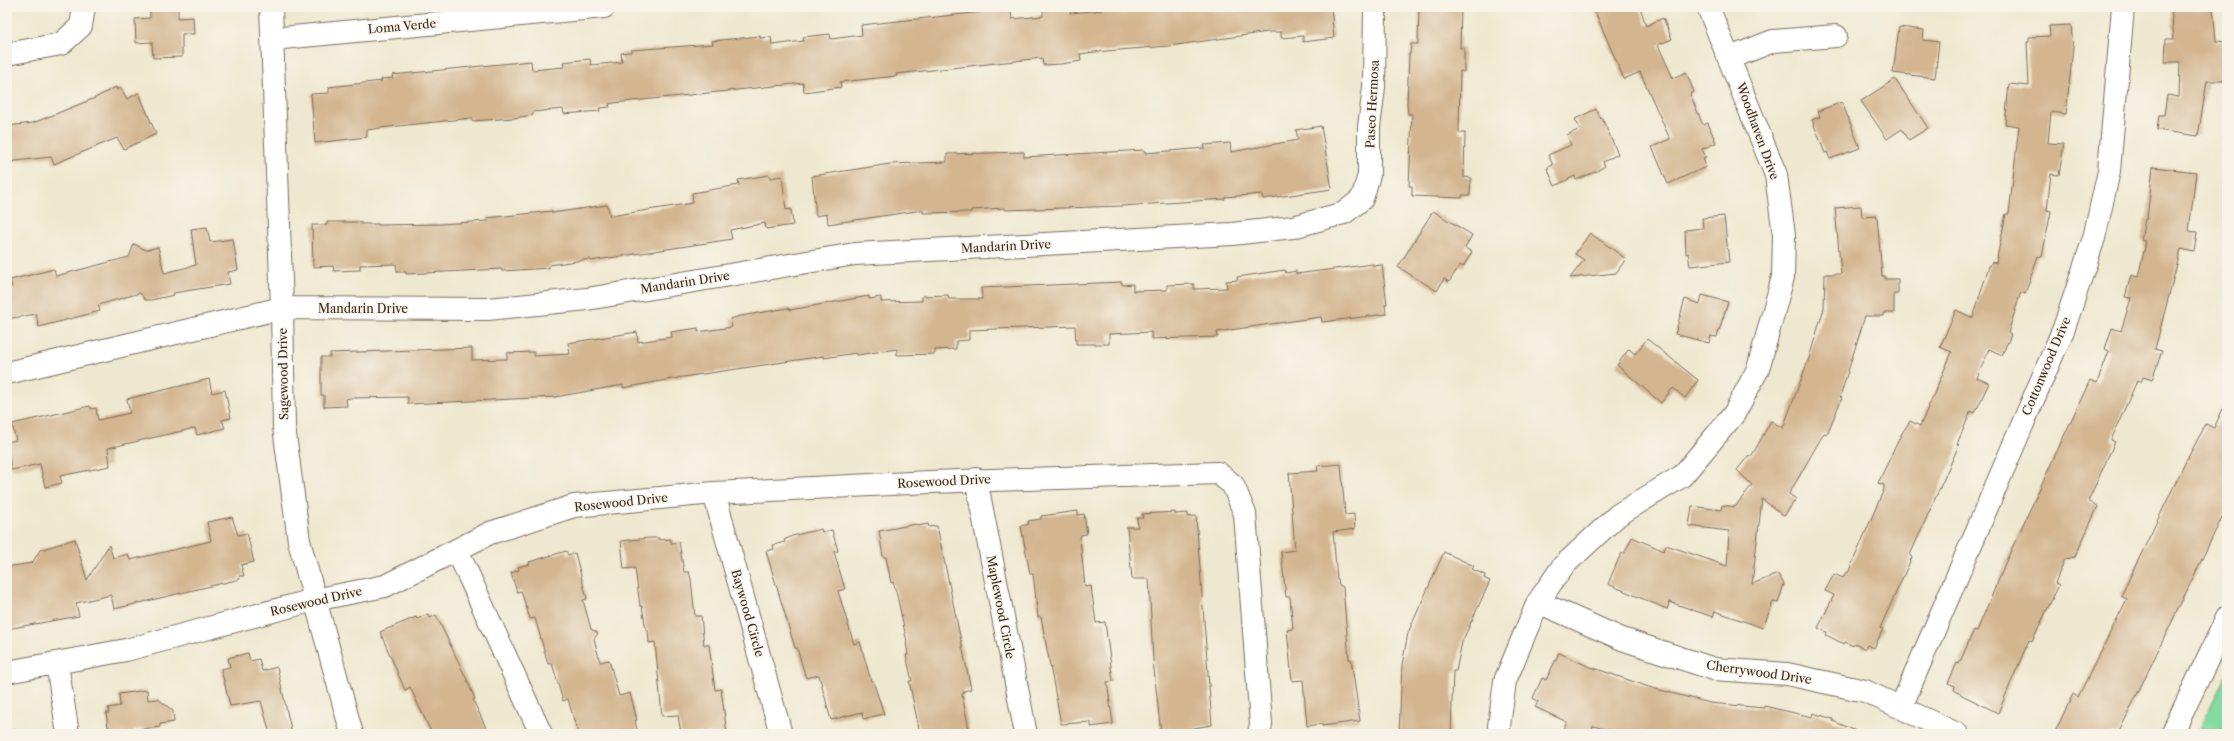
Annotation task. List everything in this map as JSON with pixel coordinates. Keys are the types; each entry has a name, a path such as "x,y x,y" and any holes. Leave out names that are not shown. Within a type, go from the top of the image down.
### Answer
{"street":[{"path":"7,54 60,44 81,26 84,7"},
{"name":"Sagewood Drive","path":"271,7 282,308 284,427 299,541 352,734"},
{"name":"Loma Verde","path":"272,39 604,7"},
{"name":"Paseo Hermosa","path":"1362,199 1370,175 1369,127 1374,88 1375,7"},
{"name":"Woodhaven Drive","path":"1498,734 1505,682 1538,602 1563,566 1618,515 1682,476 1734,414 1758,369 1783,277 1784,235 1776,175 1730,58 1708,7"},
{"name":"Cottonwood Drive","path":"1901,707 2064,328 2094,238 2109,171 2123,7"},
{"path":"1730,58 1773,41 1836,36"},
{"name":"Mandarin Drive","path":"7,373 282,308 488,309 587,298 854,254 1232,234 1293,227 1308,223 1344,213 1362,199"},
{"name":"Rosewood Drive","path":"7,672 57,664 126,650 314,600 385,586 490,533 574,506 714,493 976,479 1218,473 1233,485 1245,514 1261,724 1259,734"},
{"name":"Maplewood Circle","path":"976,479 1026,734"},
{"name":"Baywood Circle","path":"714,493 781,734"},
{"path":"458,550 541,734"},
{"name":"Cherrywood Drive","path":"1538,602 1622,639 1714,668 1787,674 1865,691 1957,734"},
{"path":"2172,734 2227,618"},
{"path":"57,664 68,734"}],"green space":[{"path":"2227,673 2227,734 2197,734"}],"building":[{"path":"150,7 178,7 178,18 193,17 194,34 182,34 182,57 153,58 152,42 136,43 135,19 150,18"},
{"path":"1101,7 1331,7 1334,38 1303,42 1303,36 1281,38 1281,32 1268,32 1169,46 1080,54 1081,61 1061,64 1043,65 1042,58 896,74 897,76 840,82 841,87 804,92 803,83 614,103 609,104 610,107 599,108 600,111 564,114 563,109 533,112 533,115 514,118 472,121 472,118 367,130 367,137 315,143 311,94 329,93 329,87 382,81 381,79 393,78 392,75 531,61 532,70 564,67 563,62 590,59 591,65 622,62 621,53 631,52 631,50 713,44 712,41 760,36 760,38 771,37 772,45 804,41 803,37 830,34 831,39 862,35 861,25 1001,10 1011,11 1012,19 1043,16 1043,10 1070,8 1070,13 1102,10"},
{"path":"1419,7 1461,7 1460,48 1464,48 1464,72 1460,71 1459,133 1465,133 1464,177 1471,178 1470,195 1462,195 1462,198 1412,196 1412,186 1409,186 1412,114 1408,114 1407,104 1409,54 1411,44 1418,44"},
{"path":"1593,7 1640,7 1646,26 1663,18 1672,39 1658,45 1673,78 1686,72 1694,92 1690,94 1703,125 1708,123 1716,143 1702,149 1706,157 1703,158 1706,167 1668,184 1652,147 1670,139 1640,72 1624,79"},
{"path":"2171,7 2213,7 2216,41 2226,42 2225,81 2207,81 2198,136 2157,130 2159,115 2164,115 2167,95 2179,97 2180,62 2165,62 2166,39 2174,39"},
{"path":"2071,25 2073,47 2066,114 2051,112 2048,143 2064,144 2059,175 2051,174 2047,210 2051,211 2042,257 2038,256 2025,294 2021,292 2008,333 2011,335 2002,355 1989,349 1977,378 1989,383 1975,413 1971,411 1957,444 1959,445 1910,555 1912,557 1880,628 1883,629 1874,648 1867,645 1865,649 1855,643 1853,646 1845,642 1844,644 1826,635 1827,632 1818,628 1834,595 1825,591 1834,574 1843,578 1846,572 1848,573 1884,489 1884,485 1878,483 1902,433 1910,421 1920,426 1952,352 1940,347 1956,310 1973,318 1989,266 1992,262 1996,263 2006,214 2009,214 2019,126 2005,124 2009,84 2029,86 2027,42 2029,42 2029,37 2050,36 2049,26"},
{"path":"1899,27 1924,30 1923,40 1939,42 1935,78 1893,73"},
{"path":"1895,79 1928,128 1909,140 1902,129 1887,139 1861,101"},
{"path":"116,87 117,90 121,88 127,99 139,93 156,134 124,149 117,138 54,164 51,157 7,162 7,126 33,123 95,98"},
{"path":"1842,102 1860,148 1830,159 1827,152 1825,153 1812,120 1820,117 1818,111"},
{"path":"1596,109 1601,119 1602,118 1618,154 1603,162 1605,166 1597,171 1576,180 1575,176 1555,186 1547,168 1553,165 1548,155 1571,145 1567,135 1580,129 1575,119"},
{"path":"1321,126 1332,189 1263,199 1262,194 1225,197 1225,199 1122,206 1005,210 1005,208 971,210 971,212 923,213 923,210 828,224 827,214 816,216 812,176 890,164 947,162 947,154 1024,152 1024,157 1145,150 1145,153 1205,148 1204,145 1230,143 1231,152 1298,140 1296,130"},
{"path":"2153,167 2196,172 2189,231 2197,232 2194,252 2181,249 2155,349 2162,351 2152,380 2143,377 2141,382 2137,381 2111,440 2115,442 2088,501 2098,506 2075,557 2065,559 2055,583 2059,585 2032,641 2029,640 1998,713 1954,690 1955,686 1948,683 1957,663 1959,664 1974,630 1977,631 2007,559 2090,380 2097,383 2109,351 2105,349 2112,328 2121,331 2131,298 2125,297 2131,275 2138,277 2145,247 2144,240 2141,240 2145,219 2147,219"},
{"path":"769,175 770,178 782,176 786,210 791,209 793,225 766,229 765,223 730,230 732,239 590,261 590,259 549,265 549,268 406,274 406,272 397,272 396,264 360,265 360,270 334,271 333,266 313,267 312,225 327,225 327,222 361,222 361,224 378,225 441,224 488,221 487,218 552,211 552,213 607,205 610,216 693,203 692,193 739,185 738,180"},
{"path":"1861,206 1862,217 1877,216 1882,276 1885,276 1885,279 1898,279 1898,294 1894,294 1894,313 1883,313 1883,316 1865,316 1840,397 1842,398 1827,434 1824,433 1789,494 1796,499 1784,516 1762,499 1752,584 1778,574 1784,584 1778,603 1773,602 1763,628 1715,611 1713,617 1670,602 1667,609 1608,584 1618,560 1622,553 1624,554 1632,537 1664,551 1666,545 1727,566 1729,531 1689,526 1692,506 1721,510 1722,505 1735,507 1752,485 1737,470 1749,455 1751,457 1771,421 1783,428 1809,358 1824,308 1825,274 1841,274 1835,208"},
{"path":"1433,211 1472,235 1465,248 1472,252 1463,267 1460,265 1449,282 1444,279 1437,291 1398,267"},
{"path":"1724,216 1729,262 1690,266 1688,253 1686,254 1685,230 1703,228 1702,218"},
{"path":"207,227 210,242 233,239 238,270 228,272 230,284 173,293 174,295 151,300 145,300 140,293 98,305 100,311 39,327 36,314 7,319 7,288 12,287 10,280 54,269 56,276 129,257 134,244 146,250 158,247 164,273 196,265 191,229"},
{"path":"1590,233 1626,259 1616,273 1570,278 1584,260 1575,254"},
{"path":"1373,264 1373,266 1382,265 1387,304 1385,304 1386,314 1322,322 1321,317 1217,332 1218,337 1151,339 1151,332 1109,334 1109,344 1076,344 1075,326 969,330 969,340 956,341 956,349 935,350 935,354 897,355 897,349 857,355 856,353 824,358 824,356 683,377 623,388 623,385 555,397 408,404 408,397 350,398 346,399 347,406 324,407 324,395 321,395 321,357 330,357 330,353 472,348 472,360 507,359 507,353 534,352 534,356 570,354 568,343 637,332 638,342 672,337 671,332 698,328 698,332 732,327 730,319 740,316 789,308 790,310 869,296 869,299 881,297 881,302 922,301 922,296 948,295 949,299 982,299 981,288 1122,282 1122,285 1133,284 1133,291 1167,290 1167,285 1194,284 1194,289 1227,288 1226,281 1238,280 1237,277 1285,270 1286,273 1296,271 1296,274"},
{"path":"1702,295 1728,302 1717,337 1711,336 1709,343 1675,334 1685,299 1700,304"},
{"path":"1647,339 1698,380 1685,398 1673,388 1661,403 1617,365 1629,349 1635,354"},
{"path":"209,379 212,393 225,390 231,418 222,420 225,428 197,435 195,428 108,448 110,466 60,476 62,483 45,487 40,464 11,470 7,442 16,440 12,424 90,406 91,409 96,408 98,420 130,413 127,399"},
{"path":"2227,400 2227,507 2118,734 2054,734 2073,694 2078,697 2127,599 2121,596 2186,461 2206,424 2214,428"},
{"path":"1341,464 1345,515 1354,514 1355,529 1333,532 1337,579 1339,585 1343,587 1349,659 1351,659 1360,721 1322,726 1322,724 1307,726 1303,680 1292,681 1287,630 1293,629 1290,597 1286,597 1281,552 1295,550 1289,473 1318,471 1317,466"},
{"path":"1078,511 1078,515 1084,514 1087,534 1081,535 1080,538 1085,587 1091,586 1096,623 1105,622 1113,681 1107,682 1113,724 1091,727 1091,722 1061,724 1041,617 1038,617 1033,574 1030,574 1021,526 1029,524 1028,521 1041,519 1041,516"},
{"path":"1175,512 1175,514 1188,513 1188,517 1196,516 1212,725 1182,730 1182,734 1161,734 1153,660 1149,579 1132,579 1127,527 1138,527 1137,518 1143,518 1142,514"},
{"path":"232,517 238,535 247,533 254,562 241,565 244,576 239,576 240,579 114,609 111,595 76,603 79,616 7,629 7,567 32,563 40,550 75,539 87,580 109,545 113,558 128,554 130,560 211,541 207,522"},
{"path":"916,524 917,526 928,524 929,527 937,526 971,689 964,691 962,695 970,734 920,734 909,681 912,681 906,655 908,655 907,642 897,595 893,582 891,583 886,557 883,557 879,531"},
{"path":"821,529 822,532 832,530 838,551 834,552 845,589 838,591 854,644 860,642 871,681 873,681 884,714 863,719 862,712 831,720 819,675 806,678 797,648 795,648 766,551 774,549 773,545 785,542 784,540 792,536"},
{"path":"659,538 659,540 671,539 671,543 679,542 684,572 689,572 691,579 695,616 701,616 704,645 709,645 715,690 721,689 727,734 681,734 678,715 662,716 655,642 649,643 648,630 646,630 642,606 640,606 635,568 624,569 621,541"},
{"path":"566,551 568,555 575,553 587,599 583,600 591,629 598,633 594,639 600,662 609,660 619,696 630,693 637,720 635,720 638,734 578,734 568,699 563,701 552,663 548,664 535,618 530,619 521,591 517,592 511,573 519,570 518,567 530,564 529,562"},
{"path":"1444,552 1474,566 1472,569 1485,575 1484,578 1490,581 1462,642 1456,671 1453,671 1451,734 1399,734 1402,665 1408,633"},
{"path":"428,614 430,618 436,615 467,680 475,699 473,700 489,734 432,734 410,687 405,690 380,632 416,617 417,619"},
{"path":"248,653 250,661 259,659 262,671 277,667 292,734 270,734 261,701 230,706 221,669 230,667 228,658"},
{"path":"1559,653 1588,666 1652,688 1710,703 1764,708 1764,706 1812,717 1813,713 1833,719 1833,721 1863,734 1625,734 1593,726 1590,734 1562,734 1567,722 1535,707 1538,701 1533,698 1542,678 1546,680"},
{"path":"147,690 148,700 158,699 173,711 174,722 160,724 160,727 133,730 134,734 109,734 106,713 109,713 108,708 120,706 119,694"}]}
